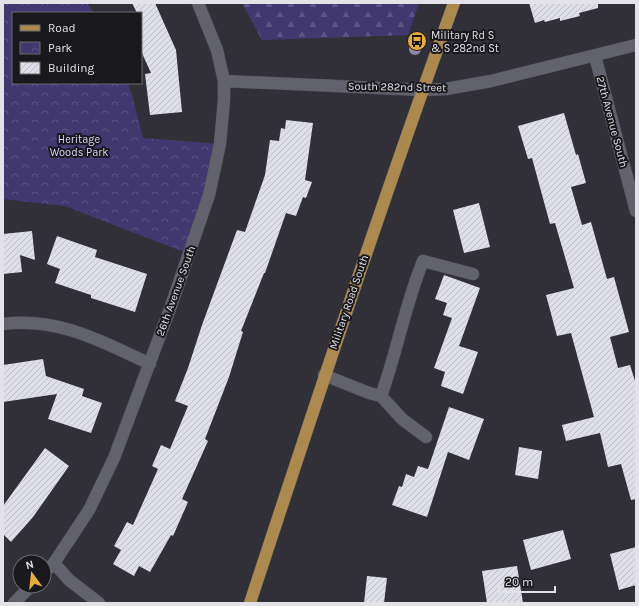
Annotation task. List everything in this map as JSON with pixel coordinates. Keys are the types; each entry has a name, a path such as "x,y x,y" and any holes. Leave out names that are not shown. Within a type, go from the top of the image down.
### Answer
{"main road":[{"name":"Military Road South","path":"250,603 324,375 454,3"}],"street":[{"name":"26th Avenue South","path":"54,563 89,510 114,458 171,306 209,195 220,144 224,100 224,81 217,50 198,3"},
{"name":"South 282nd Street","path":"224,81 423,90 446,89 491,81 636,45"},
{"name":"27th Avenue South","path":"595,56 636,211"},
{"path":"381,396 415,280 423,261 473,274"},
{"path":"3,324 35,322 56,326 106,343 150,364"},
{"path":"324,375 369,393 381,396 402,419 426,437"},
{"path":"54,563 69,580 99,603"},
{"path":"14,603 23,594"}],"green space":[{"name":"Heritage Woods Park","path":"3,3 87,3 93,12 12,12 12,84 128,84 143,138 220,144 189,254 65,206 3,199"},
{"path":"242,3 419,3 408,35 262,40"}],"building":[{"path":"132,3 155,3 176,50 182,112 150,115 145,74 151,73 142,53 142,12 136,12"},
{"path":"529,3 598,3 598,8 579,13 580,16 560,21 560,18 535,23"},
{"path":"564,113 586,183 571,187 582,225 591,222 607,279 614,277 629,332 610,337 618,368 630,365 636,384 636,499 631,500 621,464 608,467 600,433 566,441 562,425 594,417 571,333 557,336 546,295 574,288 555,223 550,224 532,158 528,159 518,126"},
{"path":"286,120 313,123 305,180 312,182 306,198 303,197 296,216 286,213 265,273 241,331 243,332 229,377 205,439 208,441 182,499 188,502 173,536 171,535 150,572 139,566 134,576 113,564 121,550 114,546 127,522 133,525 158,469 152,466 161,445 170,449 188,406 175,401 237,230 245,232 265,175 270,140 279,141 281,128 285,129"},
{"path":"479,203 490,247 464,253 453,210"},
{"path":"32,231 35,260 20,255 22,272 3,274 3,234"},
{"path":"57,236 97,250 95,257 147,274 135,312 91,298 91,295 55,283 60,269 47,264"},
{"path":"444,275 480,288 459,346 478,352 463,394 441,386 445,372 434,368 452,318 443,315 447,303 435,299"},
{"path":"43,359 46,376 84,389 82,396 102,403 91,433 48,419 57,394 3,402 3,365"},
{"path":"449,407 484,419 469,460 448,452 427,517 392,505 399,486 402,487 406,474 414,477 418,466 428,469"},
{"path":"519,447 542,451 538,479 515,475"},
{"path":"45,448 69,466 33,517 11,542 3,534 3,506"},
{"path":"563,530 571,559 531,570 523,540"},
{"path":"636,547 636,585 619,590 610,554"},
{"path":"517,566 523,603 487,603 482,571"},
{"path":"367,576 387,578 384,603 364,603"}],"place":[{"name":"Military Rd S & S 282nd St","path":"417,41"}]}
